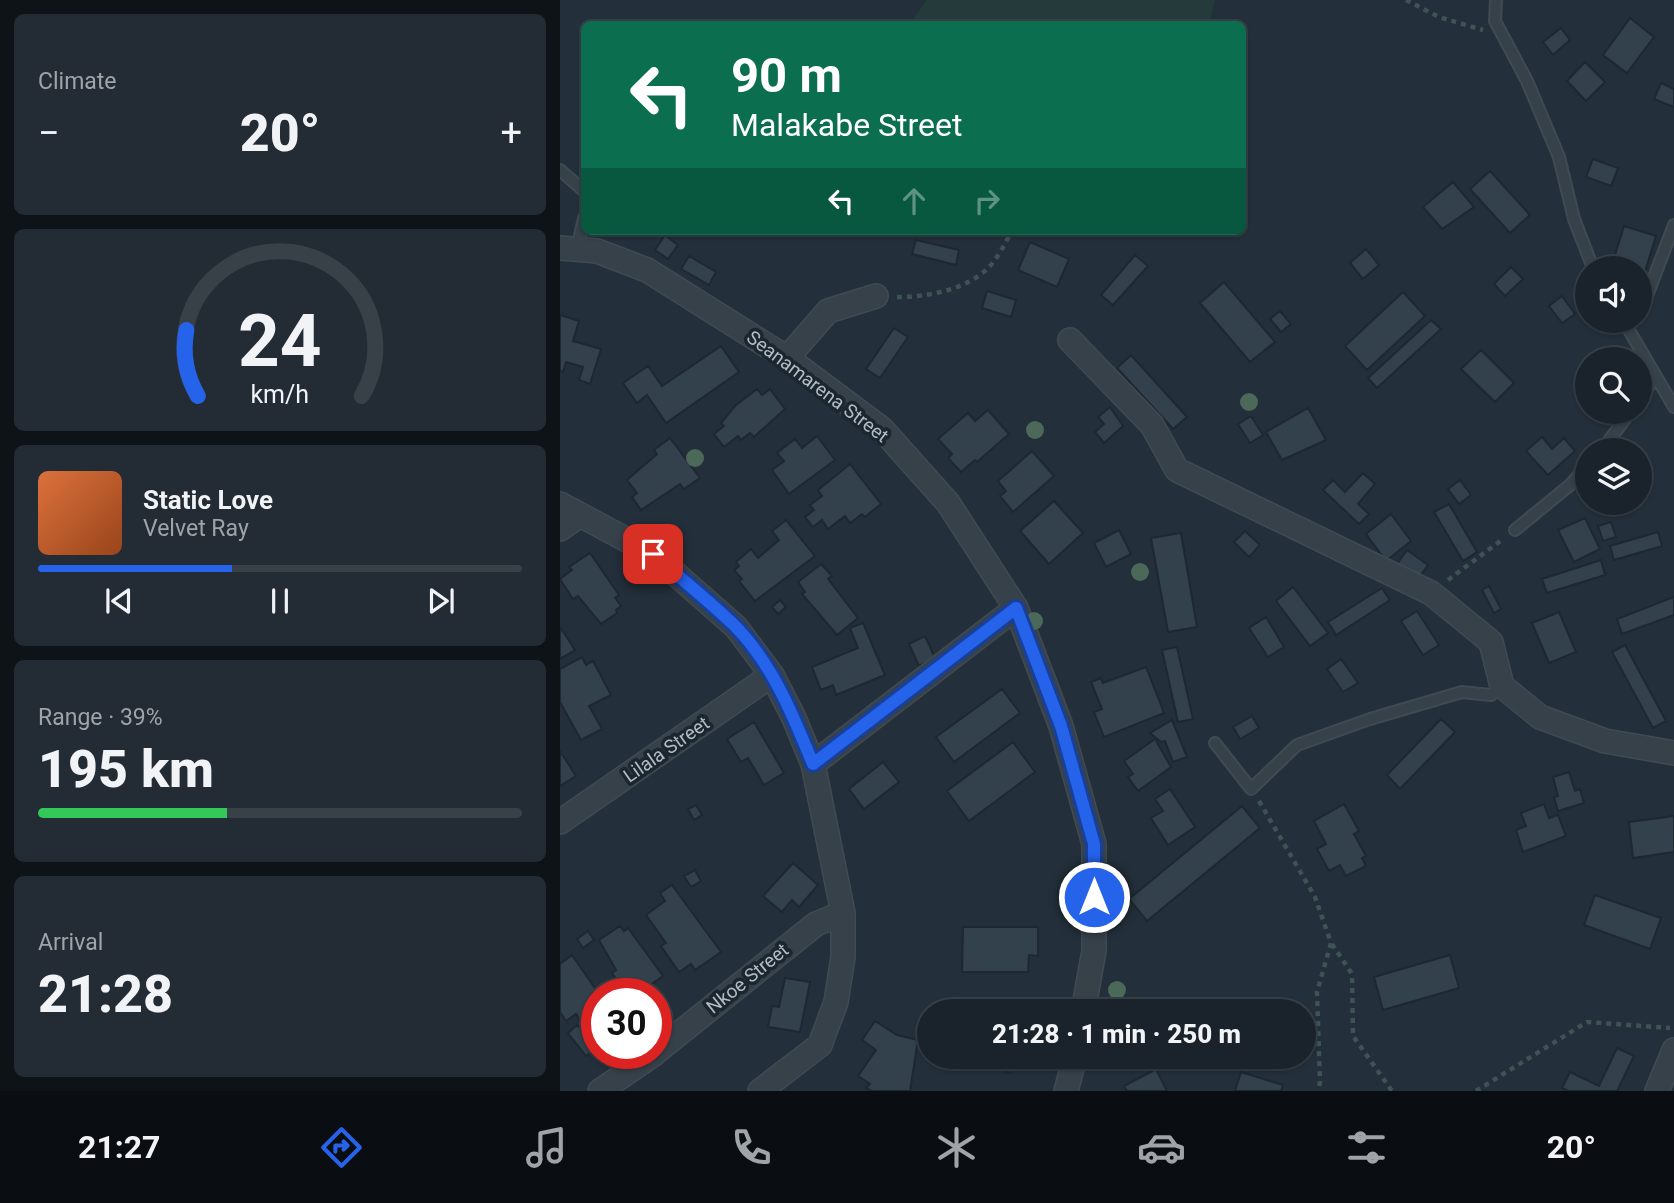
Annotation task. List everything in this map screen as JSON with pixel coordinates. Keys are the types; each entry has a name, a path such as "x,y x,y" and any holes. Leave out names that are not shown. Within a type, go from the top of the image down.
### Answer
{"street":[{"name":"Seanamarena Street","path":"568,248 597,251 647,270 787,358 882,429 948,503 1016,608 1061,726 1094,844 1094,951 1085,999"},
{"path":"787,358 828,311 876,296"},
{"path":"1070,340 1152,425 1177,471 1431,593 1492,642 1502,686 1540,717 1605,741 1674,753"},
{"path":"560,503 653,554 736,627 772,675 813,764 843,913 843,957 836,1002 820,1045 760,1091"},
{"path":"560,529 580,515"},
{"path":"813,764 1016,608"},
{"name":"Lilala Street","path":"560,822 772,675"},
{"name":"Nkoe Street","path":"672,1039 816,924 843,913"},
{"path":"1657,1091 1674,1050"},
{"name":"Nkoe Street","path":"600,1091 632,1069"},
{"path":"1066,1091 1072,1069"}],"lane":[{"path":"1496,0 1495,21 1527,81 1559,157 1573,219 1588,256"},
{"path":"560,170 581,188"},
{"path":"568,248 581,224"},
{"path":"1652,283 1674,225"},
{"path":"1632,333 1674,407"},
{"path":"1652,382 1656,376"},
{"path":"1515,530 1575,479"},
{"path":"1215,743 1251,789 1297,745 1370,719 1462,692 1490,695 1502,686"}],"path":[{"path":"1406,0 1438,17 1501,32"},
{"path":"876,296 922,297 970,281 989,268 1010,235"},
{"path":"1431,593 1515,530"},
{"path":"1251,789 1315,897 1331,943 1352,974 1353,1036 1392,1091"},
{"path":"1318,1091 1317,992 1331,943"},
{"path":"1476,1091 1587,1022 1674,1029"}],"green space":[{"path":"926,0 1215,0 1210,21 912,21"}],"building":[{"path":"1630,18 1654,37 1627,73 1603,55"},
{"path":"1561,28 1570,40 1553,55 1543,42"},
{"path":"1585,62 1605,82 1586,101 1567,81"},
{"path":"1661,83 1674,89 1674,107 1654,99"},
{"path":"1593,159 1618,168 1611,186 1586,177"},
{"path":"1490,171 1530,215 1510,233 1470,189"},
{"path":"1453,182 1474,207 1442,229 1423,207"},
{"path":"1624,226 1656,236 1650,256 1615,256"},
{"path":"665,235 678,245 668,259 655,250"},
{"path":"916,240 959,250 956,265 912,254"},
{"path":"1030,242 1069,259 1057,287 1018,270"},
{"path":"1366,249 1379,265 1363,279 1350,263"},
{"path":"1135,255 1148,266 1113,305 1101,295"},
{"path":"689,256 716,272 709,285 681,269"},
{"path":"1511,267 1523,279 1505,296 1494,284"},
{"path":"1224,282 1275,342 1250,362 1200,303"},
{"path":"987,291 1016,300 1011,317 982,308"},
{"path":"1403,292 1425,316 1367,370 1345,346"},
{"path":"1562,296 1575,314 1562,323 1549,306"},
{"path":"1280,311 1291,324 1281,332 1270,319"},
{"path":"560,315 579,321 573,341 601,349 590,384 579,380 583,367 566,362 563,372 560,371"},
{"path":"1431,320 1441,329 1377,388 1368,378"},
{"path":"894,328 908,337 880,378 866,369"},
{"path":"721,346 739,372 666,423 647,395 637,403 623,383 648,366 662,386"},
{"path":"1481,350 1514,383 1495,402 1461,369"},
{"path":"1131,355 1187,417 1173,429 1117,368"},
{"path":"757,389 762,395 770,389 785,409 754,437 750,433 741,440 738,436 724,447 714,434 724,426 721,423 735,406"},
{"path":"1110,407 1123,426 1104,443 1095,432 1104,424 1098,417"},
{"path":"1308,408 1326,440 1282,460 1266,432"},
{"path":"988,410 1009,434 961,472 948,458 952,454 938,439 968,413 975,421"},
{"path":"1251,416 1263,435 1250,443 1238,424"},
{"path":"817,436 835,460 789,494 772,470 784,461 777,453 795,439 802,448"},
{"path":"1542,437 1552,449 1564,438 1575,451 1548,475 1526,451"},
{"path":"670,438 700,478 684,489 680,484 641,510 632,497 637,493 627,480 657,454 654,450"},
{"path":"1032,451 1054,476 1013,512 1000,496 1006,491 998,481"},
{"path":"850,464 881,504 865,517 862,514 850,523 845,516 828,529 822,520 813,527 805,517 814,510 810,505 822,496 818,490"},
{"path":"1363,473 1375,484 1358,504 1369,514 1359,524 1323,490 1333,480 1345,492"},
{"path":"1460,480 1471,495 1459,504 1448,489"},
{"path":"1054,501 1083,533 1049,564 1020,531"},
{"path":"1449,504 1477,552 1463,561 1434,512"},
{"path":"1391,514 1411,541 1386,561 1366,534"},
{"path":"1585,518 1600,549 1574,562 1558,530"},
{"path":"786,520 815,556 755,601 739,581 742,579 734,570 739,566 736,562 751,549 758,558 779,540 772,531"},
{"path":"1611,522 1616,537 1603,541 1598,526"},
{"path":"1119,530 1131,554 1106,567 1094,543"},
{"path":"1245,531 1260,545 1249,557 1234,542"},
{"path":"1658,532 1662,546 1614,560 1610,546"},
{"path":"1181,533 1197,627 1168,632 1151,538"},
{"path":"1407,550 1428,565 1418,579 1397,564"},
{"path":"590,553 619,595 615,598 621,606 616,610 617,613 601,624 578,596 573,599 560,579 572,570 569,567"},
{"path":"1601,560 1605,575 1547,593 1542,579"},
{"path":"821,564 832,576 828,579 858,618 837,635 802,594 805,592 798,582"},
{"path":"1489,586 1501,609 1494,613 1482,590"},
{"path":"1293,587 1328,633 1310,646 1276,601"},
{"path":"1382,588 1390,600 1336,635 1328,622"},
{"path":"1674,597 1674,615 1622,634 1617,619"},
{"path":"780,600 786,607 778,614 772,607"},
{"path":"1417,611 1439,645 1423,655 1401,621"},
{"path":"1559,612 1576,652 1549,663 1532,623"},
{"path":"1266,617 1284,647 1268,657 1249,628"},
{"path":"863,623 885,675 836,695 833,685 821,690 812,667 858,648 850,628"},
{"path":"560,627 575,650 560,659"},
{"path":"925,636 935,658 919,666 909,644"},
{"path":"1625,645 1666,721 1653,728 1612,652"},
{"path":"1177,647 1193,719 1178,722 1162,650"},
{"path":"582,657 586,665 593,661 611,695 589,706 602,729 581,740 560,702 560,669"},
{"path":"1341,659 1358,683 1343,692 1327,669"},
{"path":"1146,667 1164,713 1104,737 1094,712 1102,709 1091,682 1101,678 1103,683"},
{"path":"1002,689 1020,713 954,762 936,737"},
{"path":"1252,716 1259,728 1240,739 1233,727"},
{"path":"1441,719 1455,732 1400,789 1387,775"},
{"path":"1172,720 1187,757 1173,762 1165,741 1161,742 1150,733"},
{"path":"754,722 784,773 764,785 748,758 741,762 727,739"},
{"path":"1155,739 1171,767 1138,791 1128,777 1133,774 1124,761"},
{"path":"1013,742 1035,772 969,821 947,791"},
{"path":"560,751 576,776 560,786"},
{"path":"883,762 899,782 864,809 849,789"},
{"path":"1569,772 1575,791 1580,789 1584,803 1558,811 1554,797 1558,796 1553,777"},
{"path":"1170,789 1195,827 1168,845 1151,818 1163,811 1155,799"},
{"path":"1344,804 1359,831 1354,834 1366,856 1362,858 1366,866 1346,876 1340,865 1329,871 1317,849 1326,844 1314,821"},
{"path":"1544,804 1549,818 1558,815 1566,836 1523,852 1516,830 1526,826 1521,813"},
{"path":"696,805 702,815 694,820 688,809"},
{"path":"1242,806 1260,828 1147,921 1129,899"},
{"path":"1674,816 1674,852 1633,858 1629,822"},
{"path":"793,863 818,885 799,907 792,900 782,912 763,896"},
{"path":"695,870 701,881 691,887 684,876"},
{"path":"672,885 721,952 695,970 691,964 679,972 661,946 666,943 646,915 665,901 660,893"},
{"path":"1595,895 1661,918 1650,949 1584,925"},
{"path":"620,926 624,931 628,928 663,976 615,978 612,973 616,970 599,940"},
{"path":"963,927 1038,927 1038,956 1029,955 1028,972 962,972"},
{"path":"588,931 594,940 583,948 577,939"},
{"path":"572,955 588,978 581,978 581,1022 576,1014 566,1021 560,1012 560,964"},
{"path":"1450,955 1459,988 1383,1010 1374,977"},
{"path":"785,978 810,982 800,1032 768,1027 772,1006 779,1007"},
{"path":"875,1021 897,1035 917,1040 910,1091 872,1091 866,1088 870,1084 858,1076 876,1050 862,1040"},
{"path":"577,1025 581,1029 581,1050 568,1033"},
{"path":"1617,1048 1634,1056 1617,1091 1569,1091 1562,1088 1570,1072 1599,1086"},
{"path":"1156,1069 1167,1091 1127,1091 1124,1086"},
{"path":"1241,1072 1283,1085 1281,1091 1235,1091"}],"route":[{"path":"653,554 736,627 772,675 813,764 1016,608 1061,726 1094,844 1094,897"}]}
